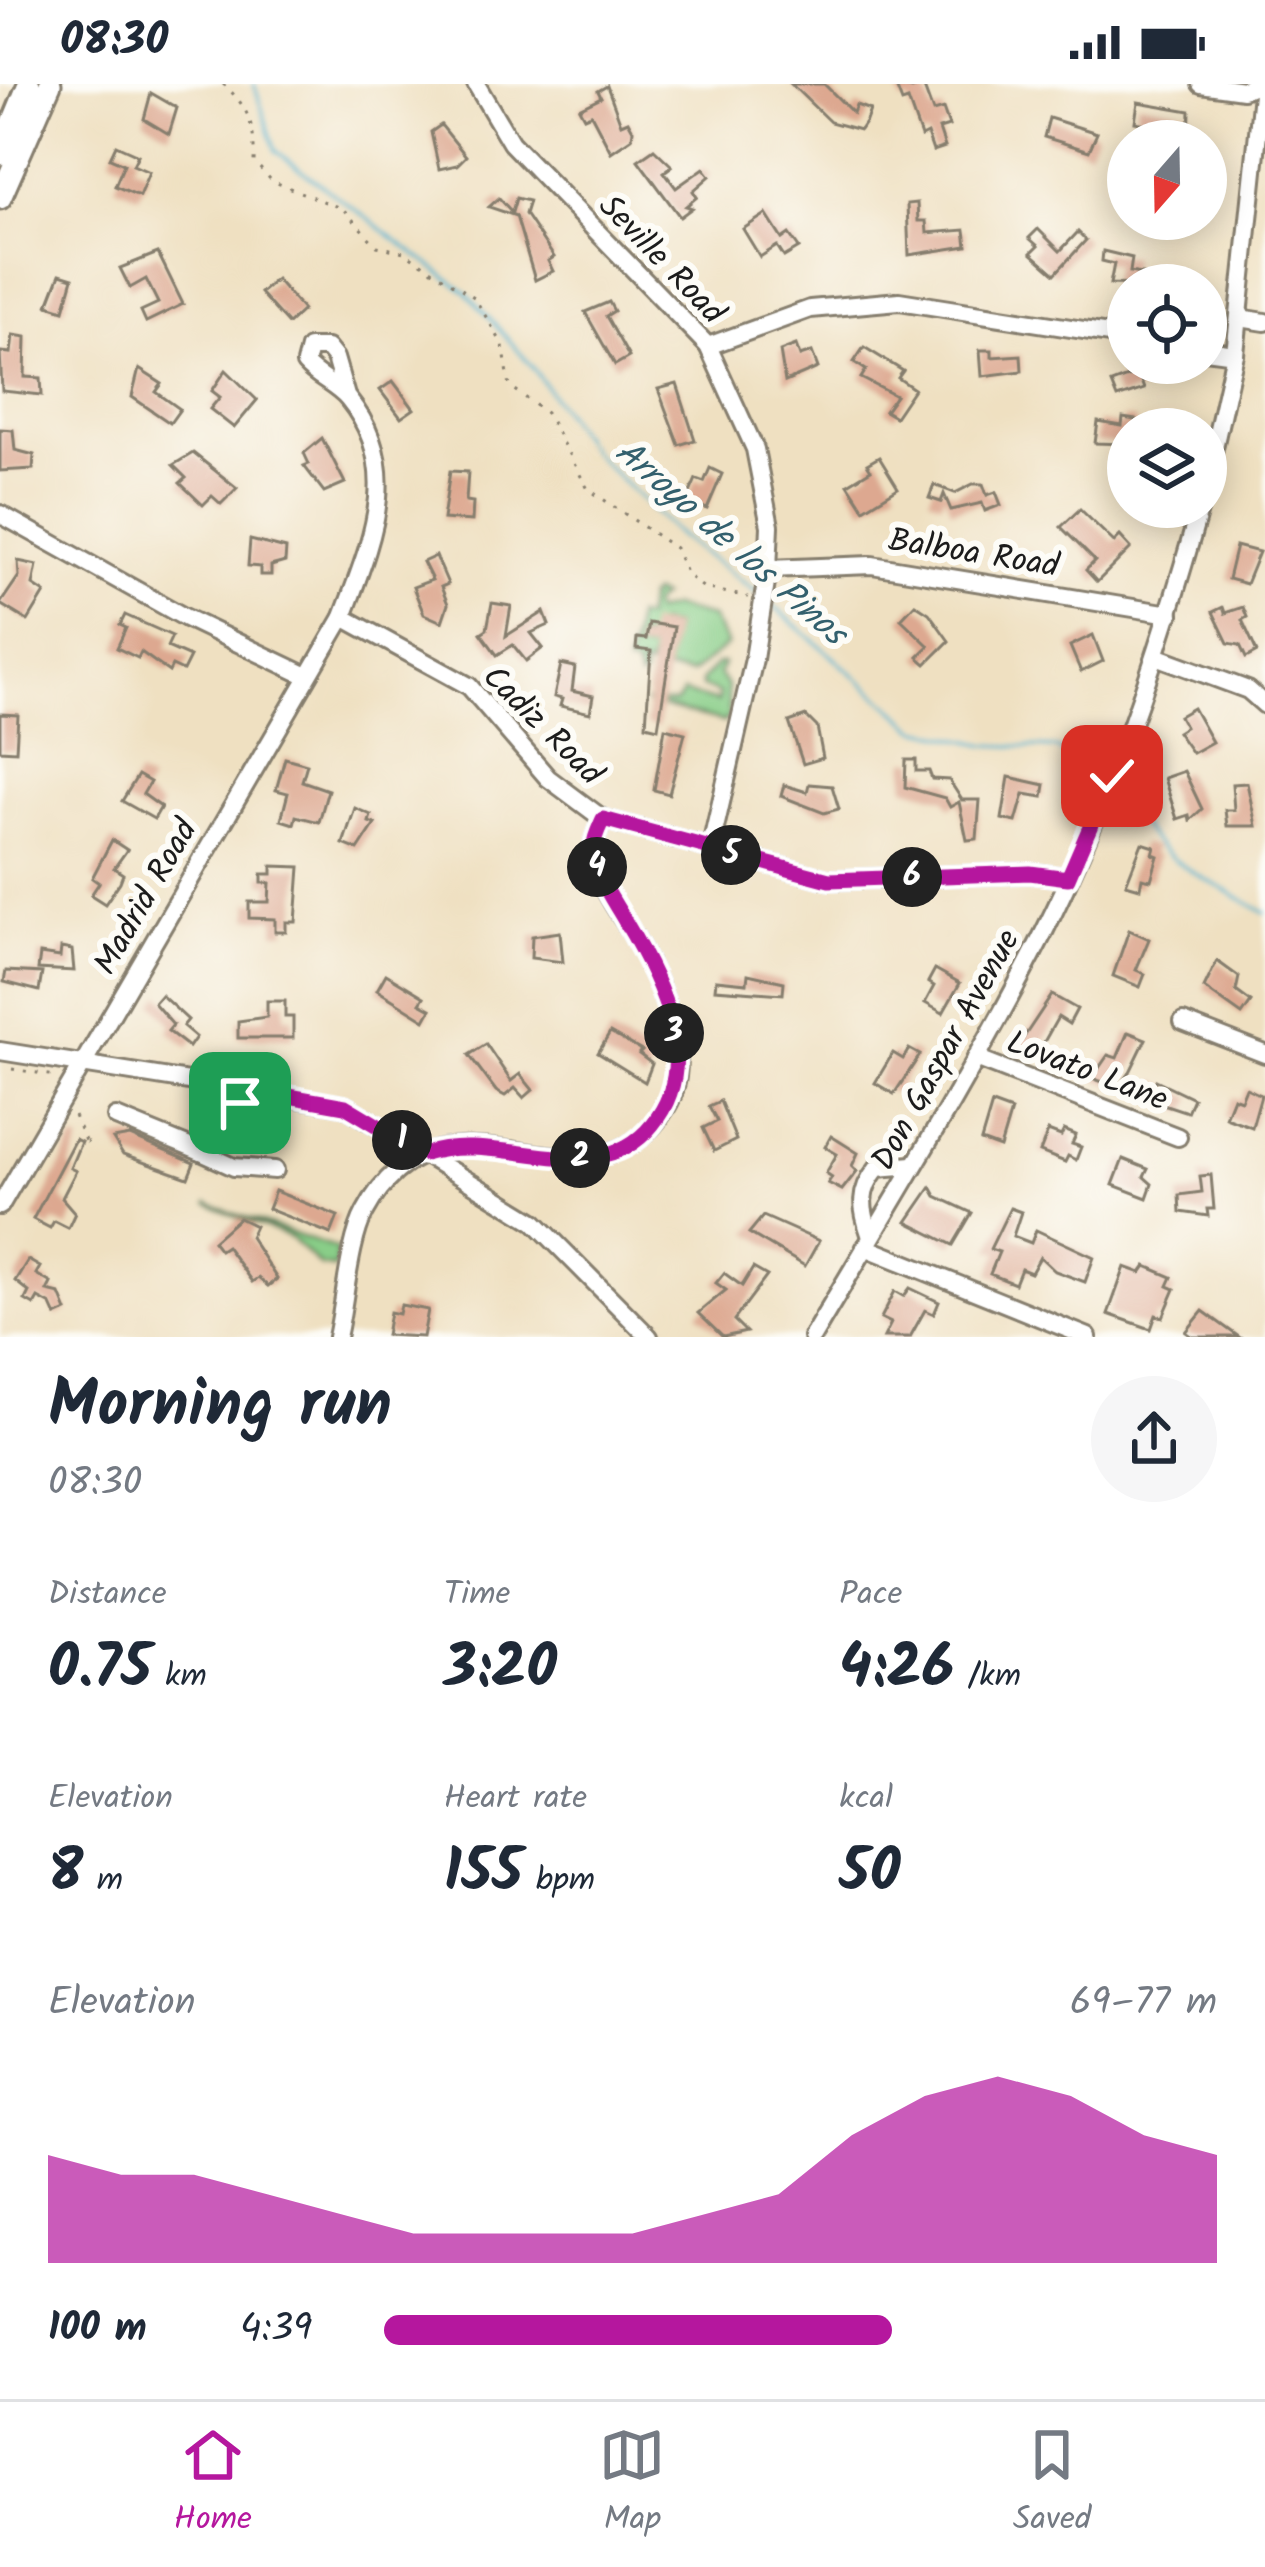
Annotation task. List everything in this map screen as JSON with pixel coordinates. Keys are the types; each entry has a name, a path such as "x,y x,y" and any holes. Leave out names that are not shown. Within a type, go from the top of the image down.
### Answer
{"main road":[{"path":"0,154 29,84"},
{"path":"0,198 50,84"}],"street":[{"name":"Seville Road","path":"476,84 511,143 708,346 755,449 770,526 768,569 754,658 710,850"},
{"path":"1201,84 1243,90 1260,84 1240,318 1223,408"},
{"path":"708,346 810,309 899,301 1107,334"},
{"path":"1240,318 1265,322"},
{"path":"1227,353 1235,354"},
{"name":"Madrid Road","path":"0,1206 343,617 381,502 376,457 346,396"},
{"path":"0,514 186,618 307,676"},
{"name":"Don Gaspar Avenue","path":"812,1337 976,1058 1068,878 1156,656 1194,528"},
{"name":"Balboa Road","path":"768,569 872,565 1170,614"},
{"name":"Cadiz Road","path":"343,617 469,686 548,778 603,819 829,880 1030,873 1068,878"},
{"path":"1156,656 1248,690 1265,704"},
{"path":"337,1337 364,1213 404,1164 469,1144 597,1160 637,1144 669,1105 679,1064 676,1040 641,948 599,876 593,844 603,819"},
{"path":"1183,1022 1265,1054"},
{"path":"0,1052 345,1106 549,1234 649,1337"},
{"name":"Lovato Lane","path":"976,1058 1178,1136"},
{"path":"199,1151 240,1103 244,1088"},
{"path":"116,1117 234,1167 274,1170"},
{"path":"913,1166 877,1168 862,1186 868,1242 1088,1337"}],"path":[{"path":"224,84 241,100 255,127 254,162 272,181 344,209 376,246 404,252 474,297 503,344 510,386 546,413 588,489 676,548 687,575 704,588 761,602"},
{"path":"0,1067 58,1077"},
{"path":"74,1116 86,1141 74,1141 79,1132"}],"green space":[{"path":"653,593 661,597 652,604 654,612 672,607 711,617 727,645 691,674 666,671 673,627 658,624 656,633 637,639 636,649 653,651 648,668 641,664 644,675 639,679 635,666 627,665 636,617 645,619 647,598"},
{"path":"717,664 723,664 719,674 727,686 729,716 724,722 645,703 676,703 683,693 718,702 719,694 702,687 701,681"},
{"path":"207,1204 337,1249 335,1268 320,1266 291,1238"}],"building":[{"path":"791,84 824,84 853,113 856,105 870,110 866,121 860,130 830,122"},
{"path":"895,84 912,89 923,85 933,112 943,109 949,126 939,129 945,147 933,151 927,134 921,137 908,100 902,102"},
{"path":"607,86 621,124 628,121 633,130 632,138 611,152 591,114 584,117 579,108 601,97 598,91"},
{"path":"151,93 177,108 169,134 144,119"},
{"path":"1138,102 1190,111 1190,120 1135,120"},
{"path":"1049,118 1097,133 1089,151 1044,137"},
{"path":"441,125 466,156 457,165 439,169 431,132"},
{"path":"116,145 138,155 133,165 149,172 139,196 115,186 124,164 110,158"},
{"path":"654,149 672,166 664,172 676,188 704,168 710,176 693,191 697,197 686,206 692,208 680,217 638,160"},
{"path":"499,198 512,212 516,198 529,201 525,214 554,257 548,261 553,271 535,280 516,216 489,207"},
{"path":"917,203 918,221 926,221 927,233 965,230 967,246 909,255 907,204"},
{"path":"766,214 782,239 789,234 799,248 784,257 777,246 760,257 743,229"},
{"path":"1038,229 1060,251 1078,232 1086,240 1055,274 1031,253 1038,246 1029,238"},
{"path":"1103,251 1132,258 1131,264 1102,261"},
{"path":"158,253 183,304 146,322 141,311 158,303 146,279 130,288 120,268"},
{"path":"60,274 73,278 64,310 48,305"},
{"path":"276,279 303,310 288,324 260,293"},
{"path":"609,302 614,311 606,316 629,357 615,365 585,312"},
{"path":"13,335 26,337 25,377 41,378 42,395 2,391 0,352 11,353"},
{"path":"796,345 800,356 812,352 818,368 785,382 780,351"},
{"path":"864,347 903,371 898,378 914,389 895,417 885,411 896,396 861,378 866,370 854,362"},
{"path":"980,350 992,350 992,357 1021,355 1022,371 982,376"},
{"path":"139,369 162,384 156,392 180,409 170,423 132,397"},
{"path":"226,370 257,400 234,428 210,409 220,397 212,391"},
{"path":"393,381 414,409 401,418 380,390"},
{"path":"677,384 695,440 679,445 658,389"},
{"path":"1111,384 1142,384 1144,389 1117,398"},
{"path":"1098,422 1107,424 1107,443 1095,443"},
{"path":"0,429 13,430 15,450 34,455 33,469 0,471"},
{"path":"322,438 345,483 324,492 304,466 309,464 304,453"},
{"path":"193,453 237,488 221,504 212,496 203,505 180,483 186,478 173,465"},
{"path":"879,457 898,488 864,509 848,484 871,470 867,464"},
{"path":"710,468 722,474 707,509 687,500 696,479 704,482"},
{"path":"450,471 468,472 466,501 473,502 472,521 443,519"},
{"path":"983,484 987,495 996,492 1001,505 985,511 982,503 951,510 944,494 941,502 929,498 934,485 955,493"},
{"path":"1080,509 1114,542 1120,536 1131,548 1097,582 1086,570 1095,561 1061,527"},
{"path":"250,540 286,549 285,562 271,566 271,575 260,575 260,567 248,566"},
{"path":"1236,546 1259,552 1246,584 1228,579"},
{"path":"436,556 448,584 441,587 448,604 442,622 424,614 413,587 432,580 423,562"},
{"path":"18,561 37,565 33,585 45,593 28,621 0,604 19,576"},
{"path":"492,603 511,606 506,636 544,612 549,625 531,633 543,648 526,661 513,645 497,655 481,633 487,629"},
{"path":"915,604 929,613 949,641 926,664 918,657 929,646 901,619"},
{"path":"1223,607 1225,613 1243,607 1247,617 1242,620 1257,652 1246,658 1240,645 1228,643 1213,612"},
{"path":"125,615 172,636 167,647 190,657 183,671 172,666 169,672 141,652 138,658 117,648 126,628 120,625"},
{"path":"649,623 674,627 658,728 646,725 651,651 636,649 637,638 646,639"},
{"path":"1093,635 1103,661 1081,672 1070,646"},
{"path":"561,664 575,667 572,691 593,696 590,713 560,706 562,699 554,697"},
{"path":"1193,708 1212,742 1192,753 1177,732 1185,727 1179,716"},
{"path":"0,714 18,715 16,751 0,750"},
{"path":"806,716 817,727 823,758 803,764 789,722"},
{"path":"665,728 685,733 669,794 654,790"},
{"path":"285,758 307,764 302,781 328,790 319,822 296,816 294,824 281,820 288,793 276,790"},
{"path":"906,760 916,760 916,771 929,771 932,779 949,780 962,800 980,800 977,839 967,840 959,802 950,807 945,798 905,787"},
{"path":"1184,771 1202,809 1190,820 1189,815 1177,819 1164,778"},
{"path":"138,775 150,782 143,794 161,807 154,819 122,801"},
{"path":"1009,777 1045,785 1043,797 1024,794 1016,822 1002,819"},
{"path":"1247,783 1256,826 1227,826 1225,810 1234,810 1232,784"},
{"path":"809,784 832,786 839,809 824,813 781,796 784,785 807,792"},
{"path":"355,808 371,815 369,822 375,824 358,850 343,844"},
{"path":"112,840 127,850 114,868 123,874 120,882 105,904 91,895 99,883 92,878"},
{"path":"1142,843 1155,847 1153,854 1158,856 1151,880 1142,878 1140,888 1126,884"},
{"path":"272,866 300,867 296,922 286,922 286,932 275,932 275,919 249,918 249,902 269,902 270,883 262,883 262,874 272,874"},
{"path":"1129,930 1149,939 1136,970 1145,974 1140,987 1113,976"},
{"path":"560,932 563,962 531,958 532,936"},
{"path":"61,948 72,950 74,971 38,969 40,954 60,957"},
{"path":"1217,961 1239,977 1236,991 1251,1002 1242,1015 1204,988"},
{"path":"935,969 960,983 943,1013 925,1003 934,986 928,982"},
{"path":"6,971 42,973 39,991 4,982"},
{"path":"386,974 424,997 420,1003 431,1009 425,1020 377,990"},
{"path":"748,974 784,982 783,994 715,989 716,980 747,983"},
{"path":"161,995 188,1020 183,1026 196,1037 189,1047 168,1031 173,1025 154,1003"},
{"path":"1052,995 1077,1009 1069,1024 1058,1017 1040,1049 1030,1045 1025,1055 1010,1046 1016,1036 1022,1040"},
{"path":"267,1001 285,1001 285,1017 293,1017 293,1038 238,1038 238,1021 267,1017"},
{"path":"1128,1032 1146,1039 1129,1074 1118,1088 1092,1078 1108,1055 1117,1058"},
{"path":"610,1033 642,1051 639,1054 652,1064 645,1082 598,1053"},
{"path":"486,1044 511,1081 520,1074 533,1090 524,1098 515,1088 505,1096 496,1091 469,1055"},
{"path":"909,1049 920,1055 894,1094 875,1083 893,1053 903,1059"},
{"path":"1156,1080 1193,1098 1187,1112 1148,1099"},
{"path":"1246,1088 1261,1095 1252,1127 1225,1117 1233,1097 1241,1100"},
{"path":"720,1101 736,1140 714,1151 703,1128 717,1121 709,1106"},
{"path":"992,1104 1011,1111 1000,1148 981,1141"},
{"path":"1064,1130 1076,1135 1072,1144 1081,1147 1076,1160 1068,1156 1065,1162 1040,1152 1048,1131 1061,1136"},
{"path":"130,1136 194,1163 188,1178 123,1155 113,1139"},
{"path":"831,1136 858,1153 852,1166 857,1171 842,1190 828,1183 832,1177 826,1173 837,1154 825,1147"},
{"path":"75,1139 81,1142 70,1168 76,1171 62,1198 75,1213 68,1228 54,1221 50,1228 33,1219"},
{"path":"1123,1159 1148,1169 1144,1177 1152,1184 1147,1198 1113,1185"},
{"path":"1211,1175 1214,1209 1207,1209 1208,1216 1180,1212 1179,1195 1202,1192 1200,1176"},
{"path":"931,1187 936,1196 972,1213 953,1245 907,1222"},
{"path":"275,1191 338,1216 331,1234 268,1209"},
{"path":"1010,1208 1021,1212 1013,1236 1031,1243 1036,1230 1094,1257 1085,1282 1055,1271 1040,1257 1031,1273 1021,1269 1015,1284 990,1274 999,1252 990,1249"},
{"path":"763,1216 819,1241 805,1266 749,1233"},
{"path":"239,1218 255,1226 250,1237 277,1279 268,1286 258,1278 252,1282 226,1246 220,1250 213,1241"},
{"path":"28,1260 40,1267 36,1274 51,1283 47,1291 60,1294 67,1311 56,1316 51,1305 38,1298 34,1305 25,1300 29,1292 15,1281"},
{"path":"1146,1266 1172,1277 1168,1286 1175,1289 1163,1317 1156,1315 1151,1329 1108,1314 1125,1267 1141,1273"},
{"path":"753,1268 767,1276 734,1320 746,1332 723,1337 698,1313 726,1290 716,1283 724,1273 742,1286"},
{"path":"910,1288 939,1302 934,1314 925,1310 910,1337 884,1337 891,1323 881,1318 895,1291 904,1296"},
{"path":"401,1305 428,1310 423,1337 386,1335 390,1312 399,1314"},
{"path":"1203,1311 1239,1337 1193,1337 1186,1332"}],"waterway":[{"name":"Arroyo de los Pinos","path":"254,84 276,151 465,291 531,365 591,451 681,537 758,593"},
{"name":"Arroyo de los Pinos","path":"770,603 917,729 987,745 1055,748 1103,776"},
{"name":"Arroyo de los Pinos","path":"1118,790 1149,837 1165,852 1265,913"}],"route":[{"path":"240,1103 244,1088 335,1103 425,1154 469,1144 597,1160 643,1137 669,1105 679,1064 676,1040 641,948 599,876 593,844 603,819 651,836 829,880 1030,873 1068,878 1112,776"}]}
